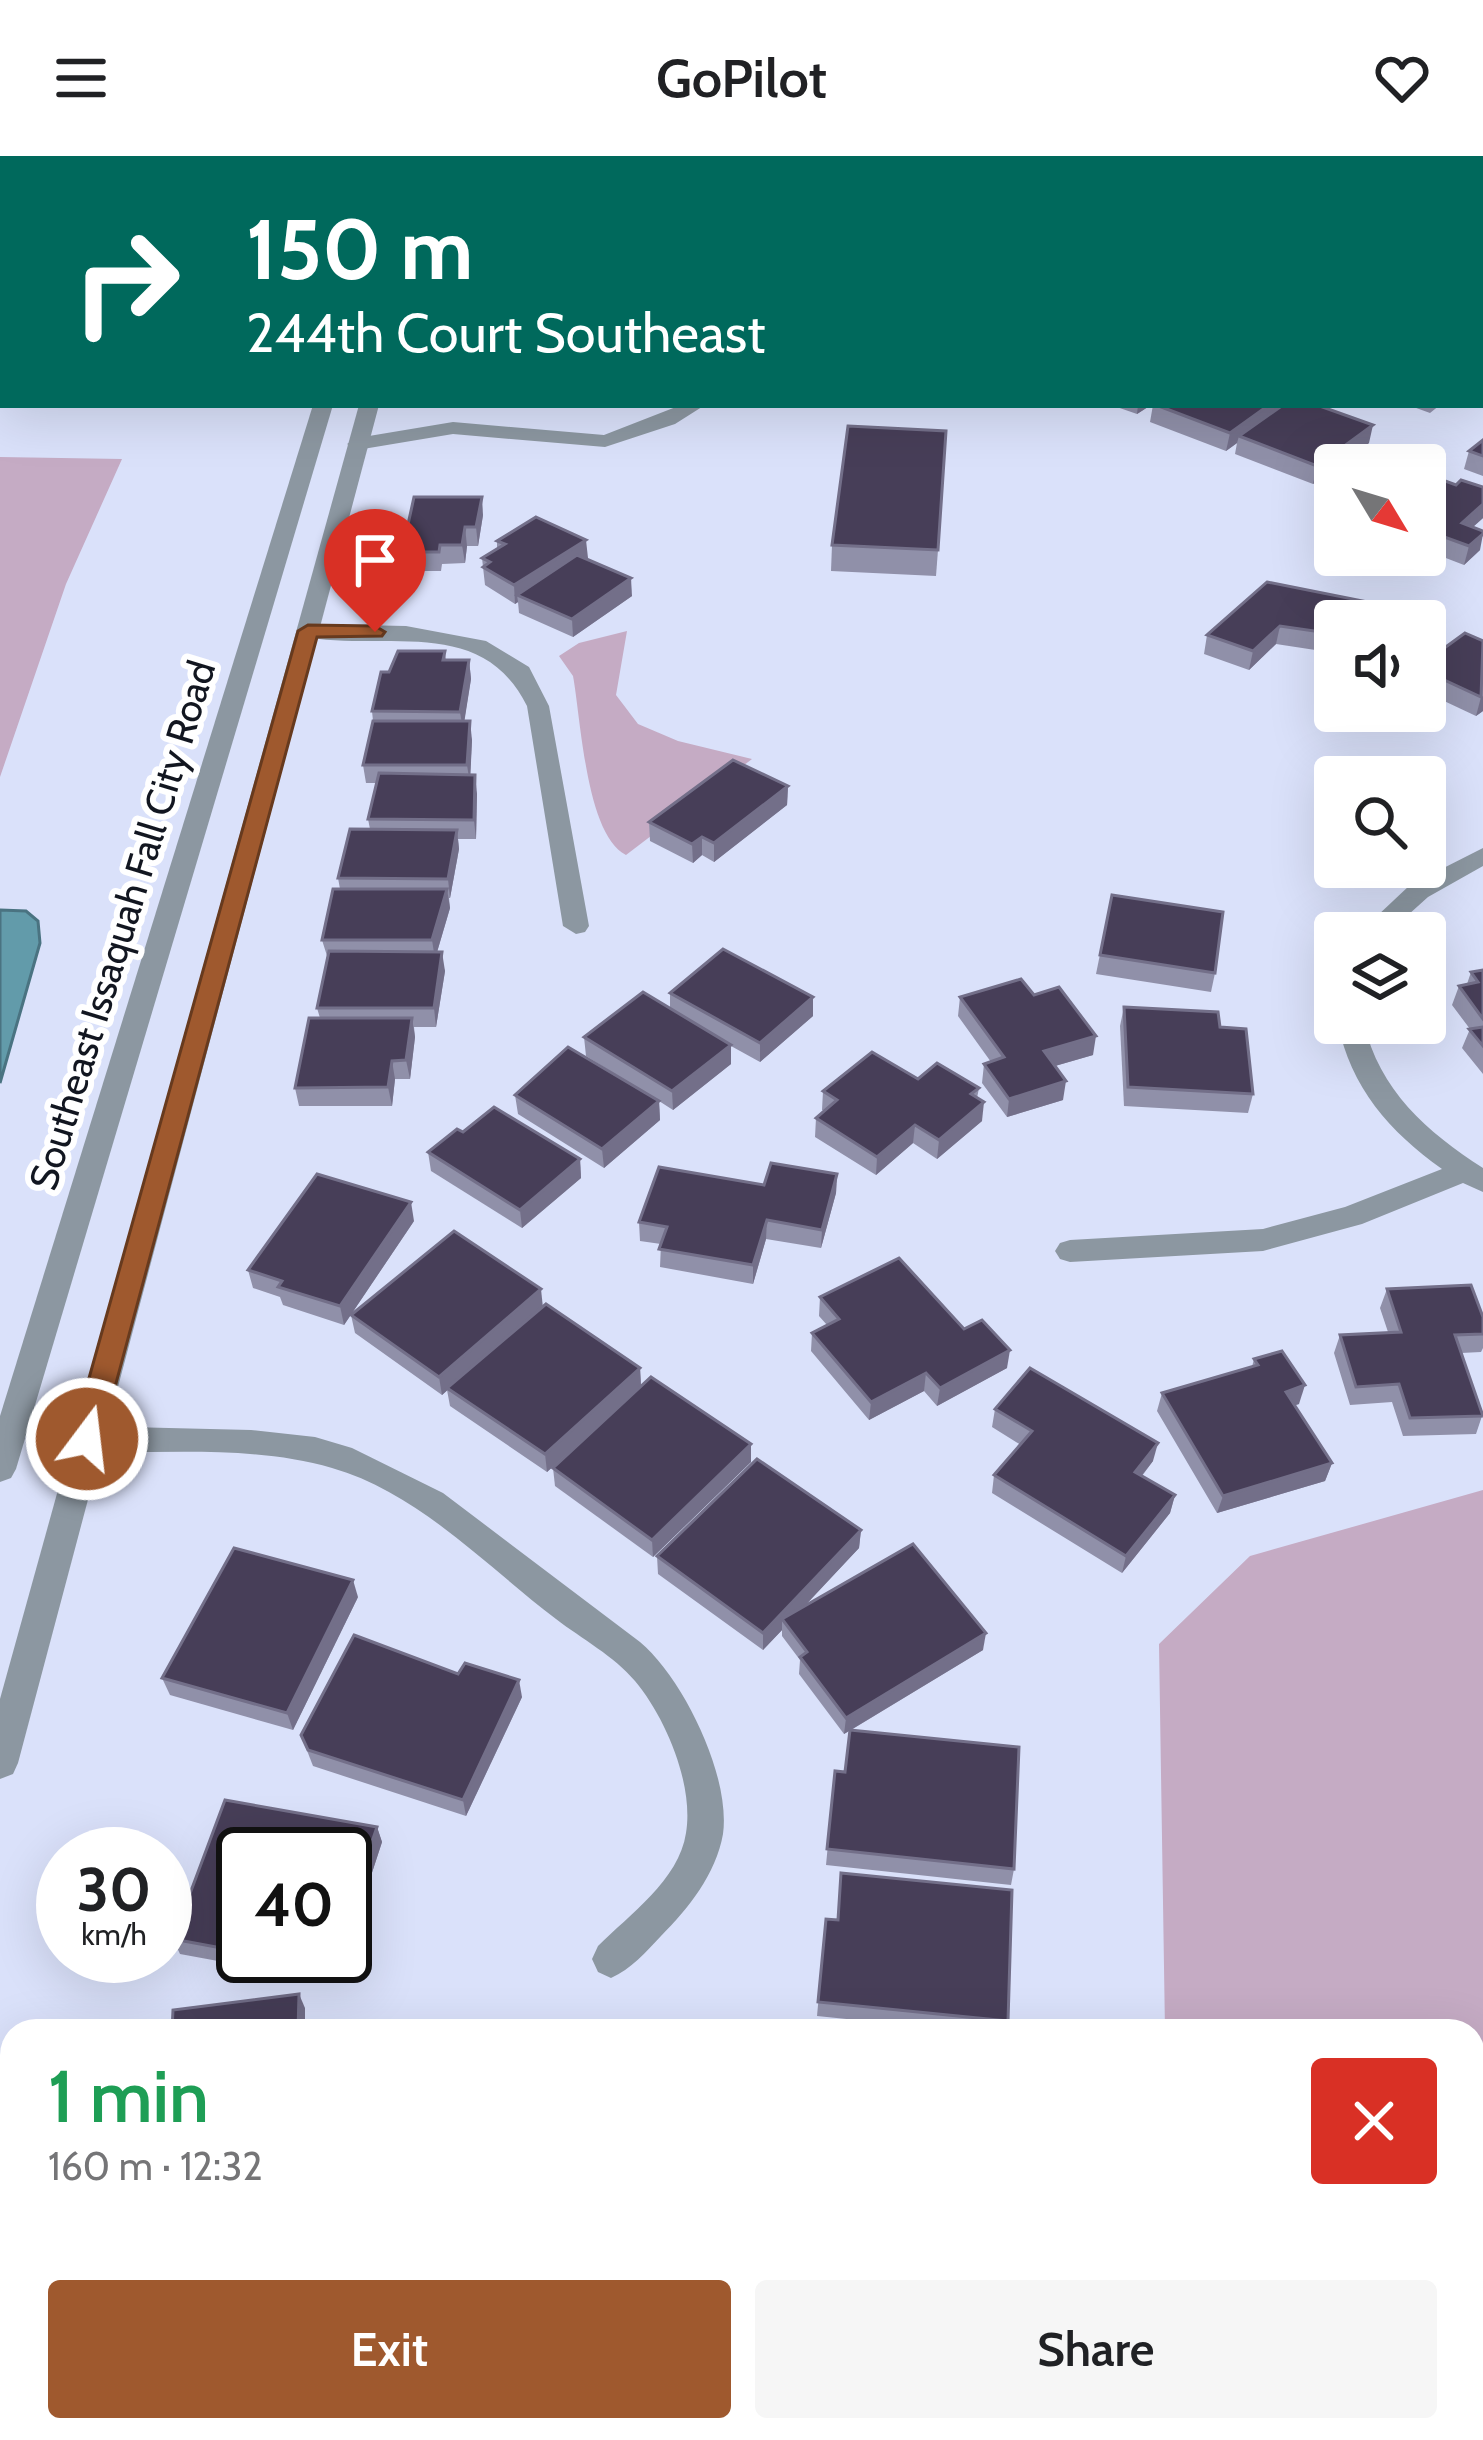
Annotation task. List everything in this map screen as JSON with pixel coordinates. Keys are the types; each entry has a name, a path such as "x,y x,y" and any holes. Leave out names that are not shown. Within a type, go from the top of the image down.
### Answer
{"street":[{"name":"Southeast Issaquah Fall City Road","path":"0,1469 321,408"},
{"path":"0,1763 368,408"},
{"path":"357,444 453,428 605,441 690,408"},
{"path":"308,631 406,633 486,647 521,672 538,706 576,926"},
{"path":"1396,912 1419,891 1483,856"},
{"path":"1354,1044 1369,1080 1406,1125 1474,1176"},
{"path":"1070,1251 1264,1240 1474,1176"},
{"path":"87,1439 303,1449 339,1456 387,1477 442,1512 644,1667 672,1704 698,1775 705,1835 680,1889 611,1959"}],"shaded area":[{"path":"0,457 122,459 66,584 0,777"},
{"path":"627,631 616,695 638,724 678,741 752,759 626,855 602,825 573,676 559,656 579,643"},
{"path":"0,910 26,911 38,921 40,943 0,1083"},
{"path":"1483,1490 1483,2019 1165,2019 1159,1644 1250,1556"}],"building":[{"path":"1164,408 1265,408 1230,433"},
{"path":"1279,408 1325,408 1373,425 1347,444 1314,444 1314,465 1239,436"},
{"path":"848,426 946,431 938,550 832,545"},
{"path":"1483,440 1483,456 1469,451"},
{"path":"1446,481 1483,487 1483,504 1462,523 1483,531 1469,546 1446,538"},
{"path":"414,497 482,497 476,527 465,527 462,545 440,545 439,552 402,552"},
{"path":"536,517 586,540 514,585 483,567 490,562 482,558 505,544 497,541"},
{"path":"577,555 631,578 572,619 517,595"},
{"path":"1267,582 1358,600 1314,600 1314,631 1280,626 1253,651 1207,635"},
{"path":"1465,633 1483,641 1481,697 1446,681 1446,647"},
{"path":"398,651 445,651 443,660 469,660 460,712 372,711 381,672 389,672"},
{"path":"373,721 470,721 467,765 363,765"},
{"path":"733,760 788,786 714,843 702,837 692,844 649,822"},
{"path":"379,773 475,775 474,820 368,819"},
{"path":"350,829 457,830 448,879 338,878"},
{"path":"333,889 447,889 432,940 322,940"},
{"path":"1112,895 1223,912 1215,973 1100,955"},
{"path":"723,949 813,997 760,1043 670,993"},
{"path":"329,951 442,952 434,1008 317,1008"},
{"path":"1483,970 1483,1019 1459,986 1478,982 1471,972"},
{"path":"1021,979 1034,995 1059,987 1096,1036 1044,1051 1066,1081 1009,1099 984,1064 1004,1057 960,997"},
{"path":"643,992 731,1045 672,1091 584,1037"},
{"path":"1124,1007 1218,1012 1220,1027 1246,1029 1253,1094 1128,1087"},
{"path":"309,1018 412,1018 406,1060 392,1061 388,1087 295,1088"},
{"path":"1483,1027 1483,1046 1469,1029"},
{"path":"568,1047 659,1101 602,1149 515,1095"},
{"path":"872,1052 918,1079 937,1063 979,1088 971,1094 984,1102 939,1140 915,1125 877,1157 816,1118 837,1100 823,1091"},
{"path":"494,1107 580,1159 520,1210 428,1152"},
{"path":"771,1163 837,1174 822,1230 767,1220 753,1265 659,1249 667,1227 639,1222 659,1167 764,1185"},
{"path":"317,1174 411,1202 340,1306 278,1287 282,1281 248,1270"},
{"path":"454,1231 541,1289 439,1377 351,1315"},
{"path":"899,1258 964,1329 982,1320 1010,1350 940,1388 926,1373 871,1402 812,1333 839,1319 820,1297"},
{"path":"1471,1285 1483,1317 1483,1334 1455,1335 1483,1416 1410,1418 1399,1384 1356,1387 1340,1335 1401,1332 1387,1289"},
{"path":"546,1304 640,1368 545,1454 447,1388"},
{"path":"1282,1351 1305,1385 1286,1392 1332,1463 1223,1496 1162,1393 1258,1365 1254,1359"},
{"path":"1030,1368 1158,1443 1135,1472 1175,1495 1126,1556 994,1475 1032,1431 995,1409"},
{"path":"651,1377 751,1444 652,1540 553,1468"},
{"path":"757,1459 861,1530 763,1633 657,1556"},
{"path":"913,1544 986,1633 846,1718 800,1657 807,1652 782,1619"},
{"path":"234,1548 353,1580 287,1713 162,1678"},
{"path":"354,1635 458,1674 465,1663 519,1680 463,1800 308,1750 301,1735"},
{"path":"850,1730 1019,1747 1014,1869 827,1849 835,1771 845,1772"},
{"path":"225,1800 377,1827 372,1842 372,1827 216,1827 216,1947 192,1943 192,1888"},
{"path":"841,1873 1012,1890 1008,2019 818,2002 826,1919 838,1920"},
{"path":"299,1994 298,2019 173,2019 173,2010"}],"route":[{"path":"87,1439 308,631 375,632"}]}
